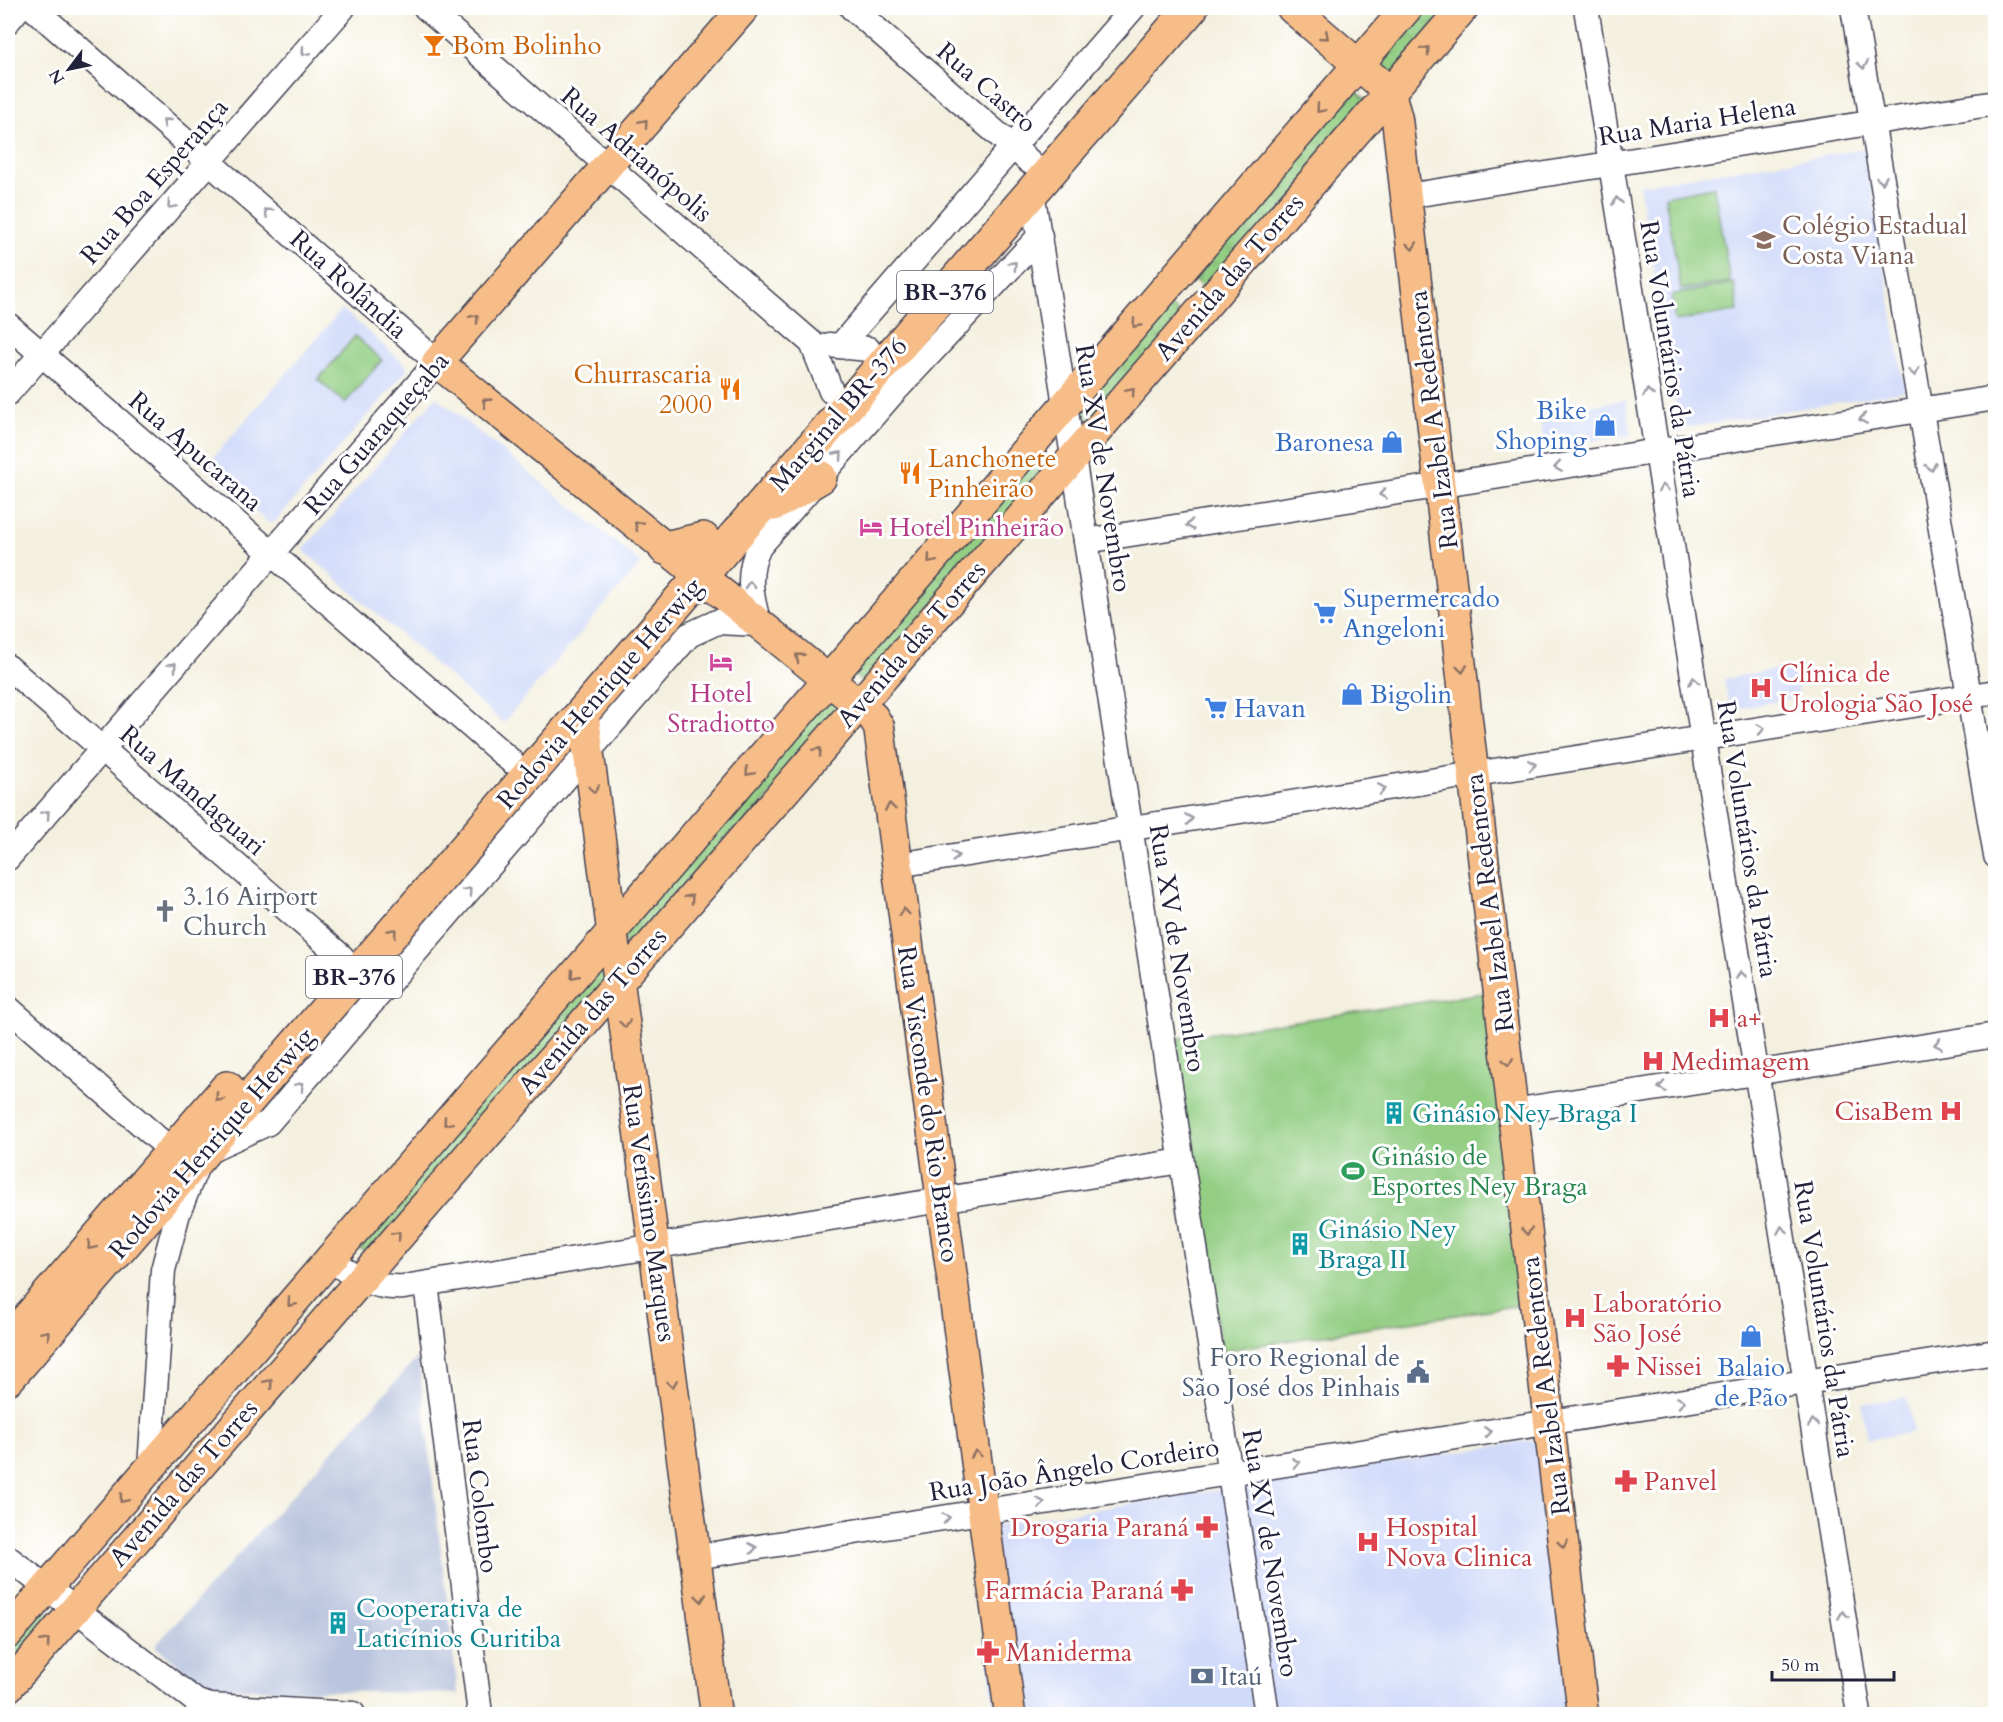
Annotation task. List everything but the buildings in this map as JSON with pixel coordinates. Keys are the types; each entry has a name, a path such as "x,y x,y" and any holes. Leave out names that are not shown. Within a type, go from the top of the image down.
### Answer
{"highway":[{"name":"Rodovia Henrique Herwig","path":"8,1378 342,957 831,392 854,347 1025,167 1164,8"},
{"name":"Rodovia Henrique Herwig","path":"8,1342 187,1152 584,711 688,556 751,516 1025,167 1191,8"},
{"path":"751,516 820,477"}],"main road":[{"name":"Rua Guaraqueçaba","path":"437,362 744,8"},
{"path":"1293,8 1390,92"},
{"name":"Avenida das Torres","path":"8,1687 358,1280 1463,8"},
{"name":"Avenida das Torres","path":"8,1633 329,1258 1175,280 1358,64 1396,14"},
{"name":"Rua Izabel A Redentora","path":"1390,92 1397,119 1405,182 1583,1714"},
{"path":"1346,143 1367,136 1378,138 1395,150 1405,182"},
{"path":"1175,280 1175,292 1182,302 1193,307 1205,305"},
{"name":"Rua Rolândia","path":"437,362 688,556"},
{"name":"Rua Visconde do Rio Branco","path":"688,556 759,624 873,717 882,737 1010,1714"},
{"name":"Rua Veríssimo Marques","path":"584,711 716,1714"}],"street":[{"path":"8,21 19,8"},
{"name":"Rua Rolândia","path":"33,8 437,362"},
{"name":"Rua Boa Esperança","path":"8,393 343,8"},
{"name":"Rua Adrianópolis","path":"426,8 812,343 831,392"},
{"name":"Rua Castro","path":"852,8 1025,167"},
{"path":"1025,167 1132,8"},
{"name":"Rua Voluntários da Pátria","path":"1586,8 1859,1714"},
{"path":"1853,8 1995,856"},
{"name":"Rua Maria Helena","path":"1405,182 1611,164 1995,103"},
{"name":"Rua XV de Novembro","path":"1025,167 1040,236 1267,1714"},
{"name":"Marginal BR-376","path":"759,624 749,584 754,557 759,547 892,394 1040,236"},
{"name":"Rua Apucarana","path":"8,325 511,761"},
{"path":"812,343 854,347"},
{"name":"Rua Guaraqueçaba","path":"8,858 437,362"},
{"path":"1086,541 1995,398"},
{"path":"187,1152 268,1123 689,635 717,622 759,624"},
{"name":"Rua Mandaguari","path":"8,667 342,957"},
{"path":"897,865 1995,693"},
{"path":"8,1008 187,1152"},
{"path":"1514,1111 1995,1035"},
{"path":"150,1468 163,1270 178,1214 187,1152"},
{"path":"329,1258 358,1280 391,1288 1181,1161"},
{"name":"Rua Colombo","path":"426,1284 480,1714"},
{"name":"Rua João Ângelo Cordeiro","path":"695,1557 1995,1352"},
{"path":"8,1558 181,1692 206,1706 230,1711 353,1714"},
{"path":"181,1692 195,1714"}],"shaded area":[{"name":"Colégio Estadual Costa Viana","path":"1865,149 1905,391 1680,429 1639,185"},
{"path":"342,309 406,365 407,370 275,522 269,523 205,467"},
{"path":"436,397 641,563 503,723 303,550"},
{"path":"1626,400 1631,435 1545,448 1539,414"},
{"name":"Clínica de Urologia São José","path":"1793,666 1799,697 1730,710 1724,679"},
{"path":"418,1357 458,1694 206,1688 155,1646"},
{"path":"1907,1397 1913,1432 1867,1440 1861,1404"},
{"path":"1540,1439 1573,1714 995,1714 971,1529"}],"green space":[{"path":"1421,8 1453,8 1387,83 1372,65"},
{"path":"1354,89 1372,105 1209,293 1190,276"},
{"path":"1714,187 1730,282 1681,290 1665,196"},
{"path":"1734,283 1738,311 1675,321 1671,295"},
{"path":"1168,304 1186,319 1084,435 1079,406"},
{"path":"355,336 382,360 345,403 318,380"},
{"path":"1034,456 1049,470 864,684 849,671"},
{"path":"826,694 845,709 630,956 621,932"},
{"path":"601,956 613,978 367,1255 355,1243"},
{"name":"Ginásio de Esportes Ney Braga","path":"1490,992 1527,1304 1221,1351 1174,1039"},
{"path":"40,1605 58,1620 8,1678 8,1643"}],"place":[{"name":"Bom Bolinho","path":"434,45"},
{"name":"Colégio Estadual Costa Viana","path":"1764,240"},
{"name":"Churrascaria 2000","path":"730,389"},
{"name":"Bike Shoping","path":"1605,425"},
{"name":"Baronesa","path":"1392,442"},
{"name":"Lanchonete Pinheirão","path":"910,473"},
{"name":"Hotel Pinheirão","path":"871,527"},
{"name":"Supermercado Angeloni","path":"1325,613"},
{"name":"Hotel Stradiotto","path":"721,662"},
{"name":"Clínica de Urologia São José","path":"1761,688"},
{"name":"Bigolin","path":"1352,694"},
{"name":"Havan","path":"1216,708"},
{"name":"3.16 Airport Church","path":"165,911"},
{"name":"a+","path":"1719,1018"},
{"name":"Medimagem","path":"1653,1061"},
{"name":"CisaBem","path":"1951,1111"},
{"name":"Ginásio Ney Braga I","path":"1394,1113"},
{"name":"Ginásio de Esportes Ney Braga","path":"1353,1171"},
{"name":"Ginásio Ney Braga II","path":"1300,1244"},
{"name":"Laboratório São José","path":"1575,1318"},
{"name":"Balaio de Pão","path":"1751,1336"},
{"name":"Nissei","path":"1618,1366"},
{"name":"Foro Regional de São José dos Pinhais","path":"1418,1372"},
{"name":"Panvel","path":"1626,1481"},
{"name":"Drogaria Paraná","path":"1207,1527"},
{"name":"Hospital Nova Clinica","path":"1368,1542"},
{"name":"Farmácia Paraná","path":"1182,1590"},
{"name":"Cooperativa de Laticínios Curitiba","path":"338,1623"},
{"name":"Maniderma","path":"988,1652"},
{"name":"Itaú","path":"1202,1676"}]}
